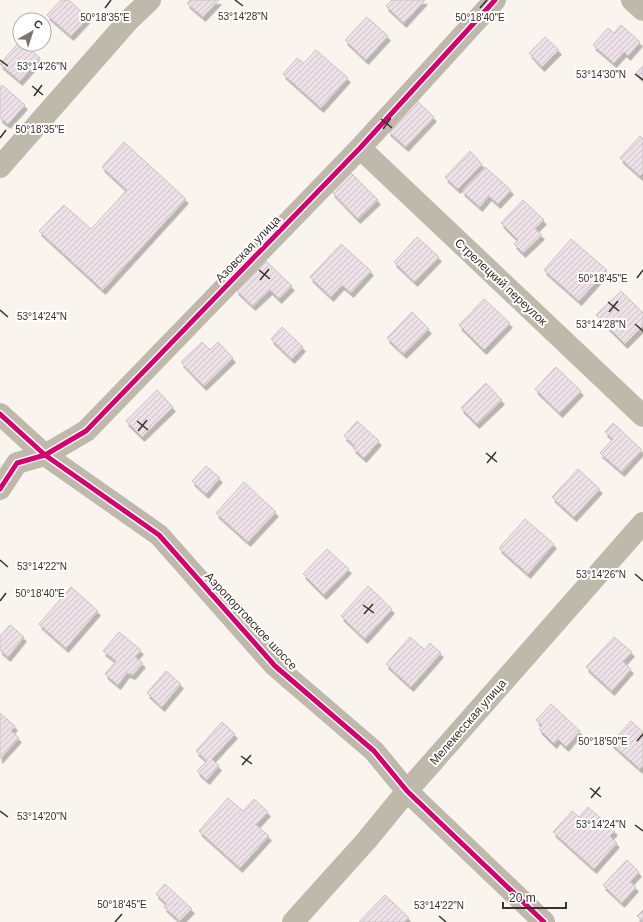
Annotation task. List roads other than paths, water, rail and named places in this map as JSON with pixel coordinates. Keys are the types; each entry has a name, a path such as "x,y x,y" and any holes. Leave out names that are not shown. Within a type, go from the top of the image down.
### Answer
{"street":[{"path":"0,166 129,20 150,0"},
{"name":"Азовская улица","path":"0,489 17,463 45,455 86,431 360,148 495,0"},
{"path":"632,0 643,10"},
{"name":"Стрелецкий переулок","path":"360,148 643,416"},
{"name":"Аэропортовское шоссе","path":"0,414 45,455 159,535 275,666 374,751 407,791 544,922"},
{"name":"Мелекесская улица","path":"293,922 366,841 407,791 643,523"}]}
